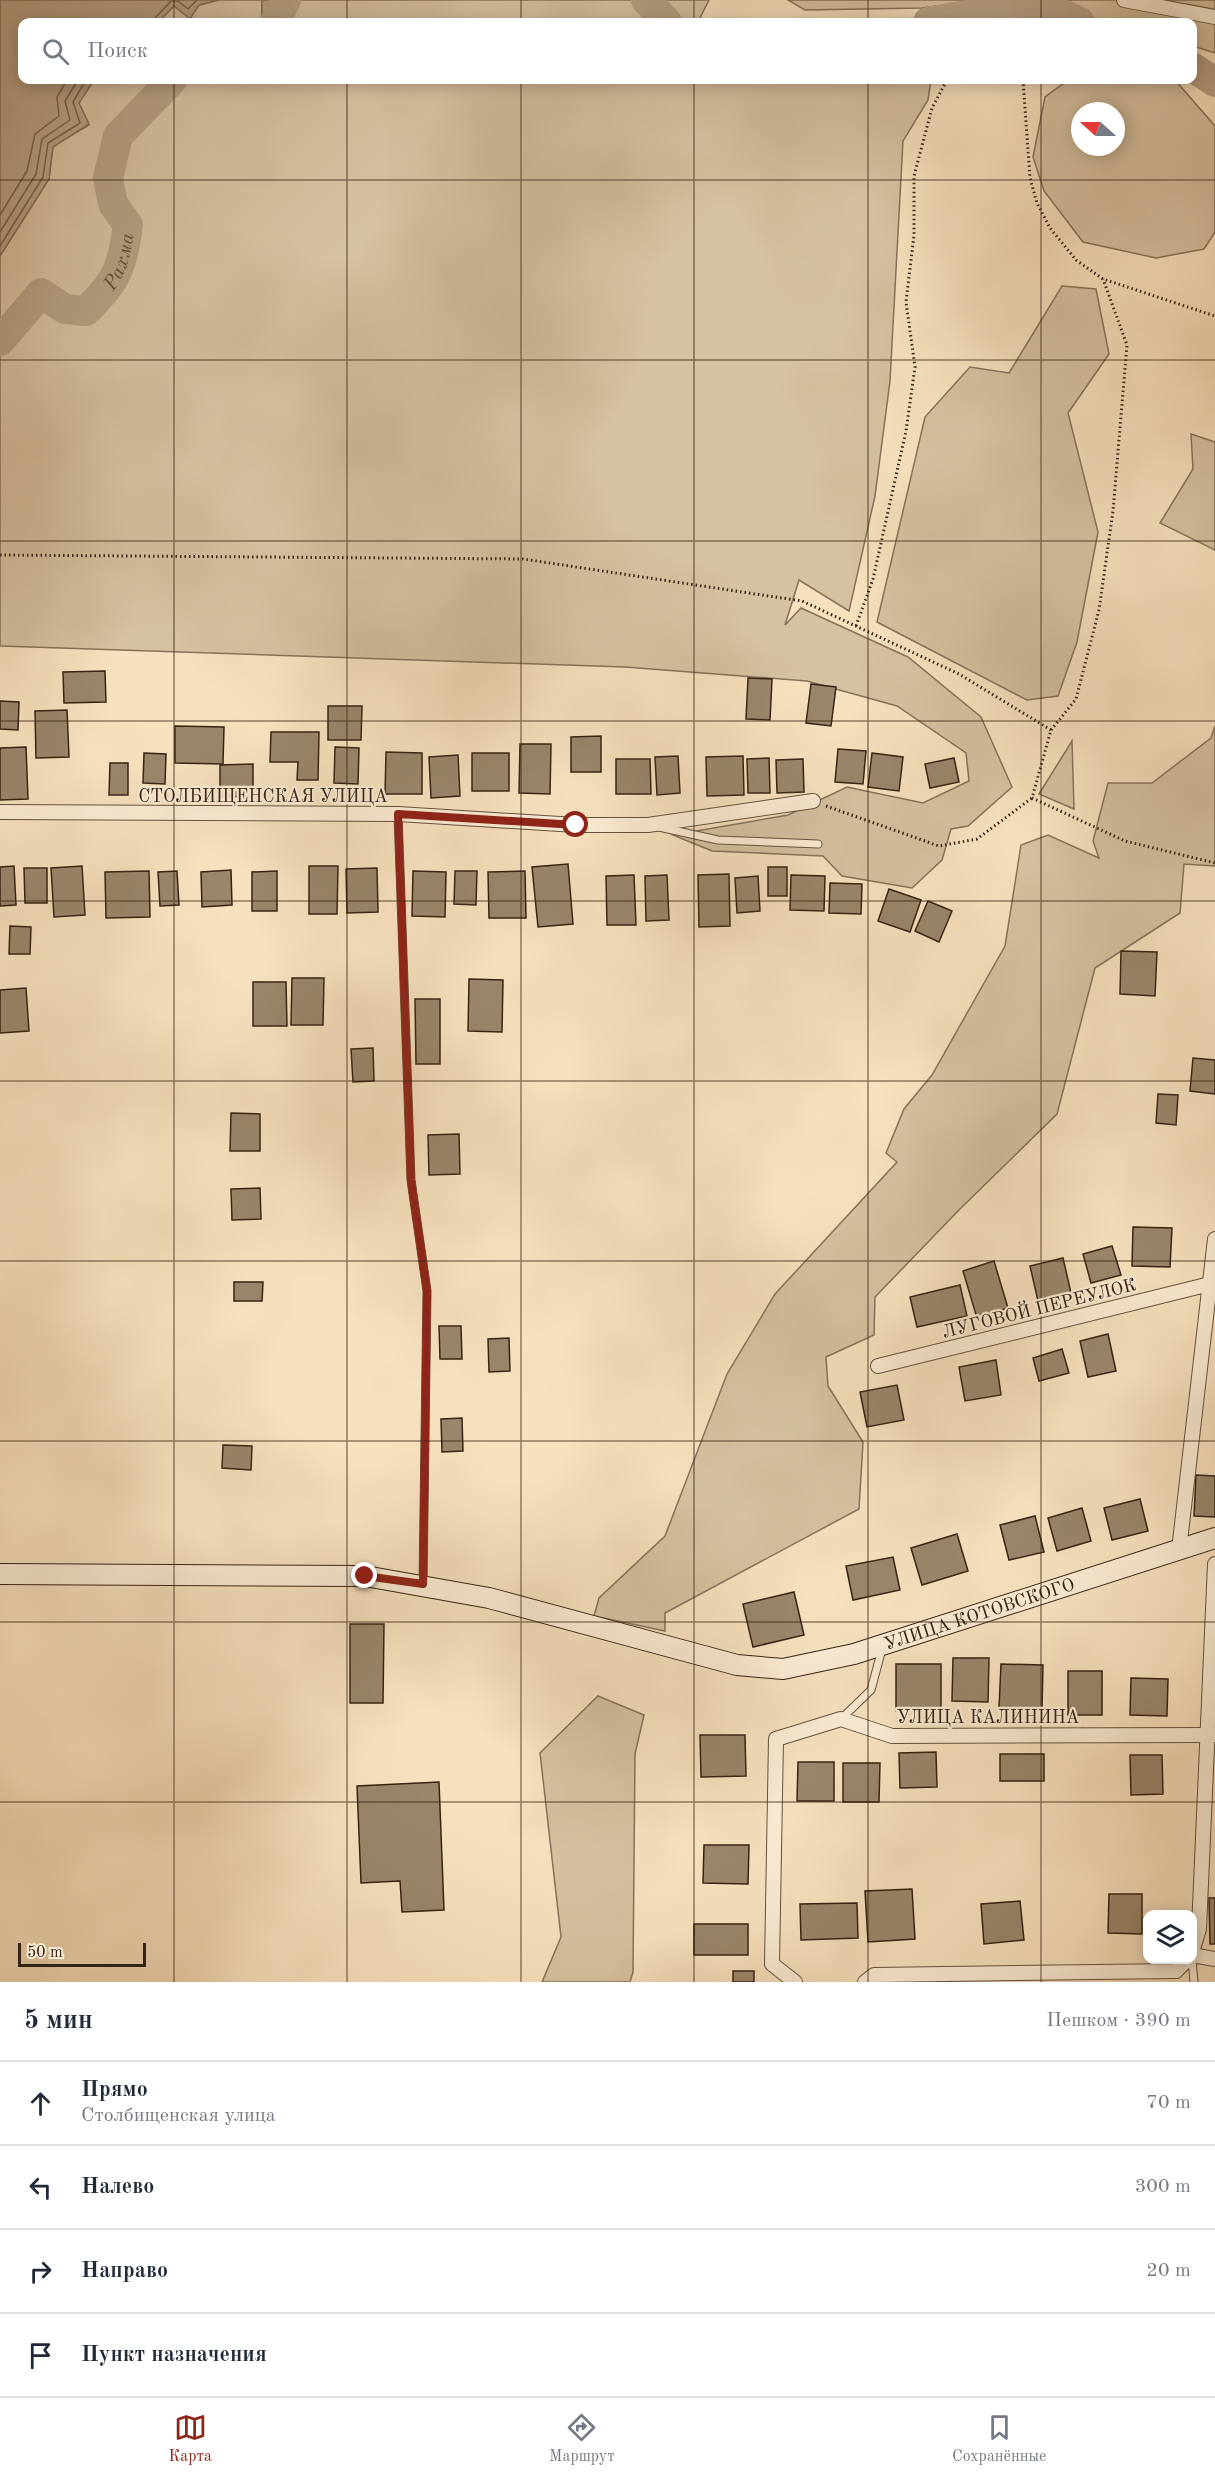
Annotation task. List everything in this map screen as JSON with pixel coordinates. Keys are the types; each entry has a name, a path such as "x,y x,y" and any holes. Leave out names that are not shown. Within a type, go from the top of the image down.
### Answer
{"street":[{"path":"1124,0 1215,17"},
{"name":"СТОЛБИЩЕНСКАЯ УЛИЦА","path":"0,812 398,814 576,825 648,825 813,801"},
{"path":"1179,1550 1215,1239"},
{"name":"ЛУГОВОЙ ПЕРЕУЛОК","path":"878,1366 1210,1284"},
{"name":"УЛИЦА КОТОВСКОГО","path":"0,1574 365,1576 423,1584 489,1598 737,1665 783,1669 854,1654 1215,1538"},
{"path":"1197,1936 1212,1735 1215,1564"},
{"path":"795,1982 772,1964 776,1739 841,1719"},
{"name":"УЛИЦА КАЛИНИНА","path":"841,1719 892,1736 1212,1735"},
{"path":"1197,1954 1215,1959"},
{"path":"865,1982 874,1975 1176,1971 1182,1964"}],"lane":[{"path":"398,814 411,1180 427,1291 423,1584"},
{"path":"648,825 718,840 818,843"},
{"path":"841,1719 871,1690 884,1644"},
{"path":"1192,1964 1194,1982"}],"path":[{"path":"856,626 873,579 906,431 915,367 906,302 914,235 914,176 932,108 945,84"},
{"path":"1023,84 1030,178 1037,203 1050,228 1076,260 1103,279 1215,316"},
{"path":"813,801 939,846 977,839 1032,798 1051,729 1076,699 1099,610 1113,511 1127,345 1103,279"},
{"path":"0,555 523,559 802,601 959,674 1051,729"},
{"path":"1032,798 1125,841 1215,863"}],"shaded area":[{"path":"219,0 262,0 262,18 162,18 174,6 199,5"},
{"path":"288,0 709,0 700,18 268,18"},
{"path":"788,0 984,0 922,8 805,10"},
{"path":"1045,0 1215,0 1215,53 1197,47 1197,18 1083,18"},
{"path":"91,84 930,84 928,100 903,141 890,381 875,496 849,611 799,580 785,625 801,608 908,657 981,717 1012,787 968,826 951,829 942,860 912,888 842,876 823,856 712,851 673,835 788,815 847,787 923,803 969,781 966,753 897,706 807,681 625,667 0,646 0,256 49,179 53,146 89,125 78,103"},
{"path":"1063,84 1178,84 1215,126 1215,232 1204,249 1156,258 1083,242 1044,191 1033,157 1045,97"},
{"path":"1062,286 1096,289 1109,354 1068,413 1098,532 1077,642 1058,696 1027,700 877,622 925,417 970,367 1009,373"},
{"path":"1191,434 1215,442 1215,550 1160,523 1193,469"},
{"path":"1215,726 1215,866 1184,864 1180,913 1095,968 1057,1114 875,1297 874,1335 826,1357 828,1386 863,1442 859,1509 665,1613 665,1631 594,1616 599,1598 665,1536 727,1374 775,1294 897,1162 886,1153 904,1109 932,1075 1005,946 1021,845 1048,835 1099,858 1093,841 1108,783 1152,783 1211,738"},
{"path":"1072,741 1074,809 1039,794"},
{"path":"598,1696 644,1715 635,1754 633,1972 630,1982 542,1982 561,1937 540,1753"}],"water":[{"path":"0,0 219,0 199,5 191,18 174,6 162,18 18,18 18,84 91,84 79,103 89,124 53,147 49,179 0,256"},
{"path":"262,0 288,0 267,18 262,18"}],"building":[{"path":"105,671 106,702 64,703 63,672"},
{"path":"748,678 772,679 770,720 746,719"},
{"path":"811,684 836,687 831,726 806,723"},
{"path":"0,701 19,702 18,730 0,729"},
{"path":"328,706 362,706 361,740 328,740"},
{"path":"67,710 69,757 36,758 35,711"},
{"path":"175,726 224,727 223,764 175,763"},
{"path":"271,732 319,732 318,780 297,780 298,762 270,762"},
{"path":"601,736 601,772 571,772 571,737"},
{"path":"520,744 551,744 550,794 519,793"},
{"path":"26,747 28,799 0,800 0,748"},
{"path":"335,747 359,748 358,784 334,783"},
{"path":"838,749 866,751 863,784 835,782"},
{"path":"386,752 422,753 422,794 385,794"},
{"path":"144,753 166,754 165,784 143,783"},
{"path":"472,753 509,753 509,791 472,791"},
{"path":"872,753 903,757 899,791 868,787"},
{"path":"458,755 460,796 431,798 429,757"},
{"path":"678,756 680,793 657,795 655,757"},
{"path":"743,756 744,795 707,796 706,757"},
{"path":"769,758 770,793 748,793 747,759"},
{"path":"954,758 959,782 930,788 925,764"},
{"path":"616,759 650,759 651,794 616,794"},
{"path":"803,759 804,792 777,793 776,760"},
{"path":"110,763 128,763 128,795 109,795"},
{"path":"253,764 253,796 220,797 220,765"},
{"path":"568,864 573,924 538,927 532,867"},
{"path":"14,866 16,905 0,906 0,867"},
{"path":"82,866 85,915 54,917 51,868"},
{"path":"309,866 338,866 337,914 309,914"},
{"path":"768,867 787,867 787,896 768,896"},
{"path":"24,868 47,868 47,903 25,903"},
{"path":"377,868 378,912 347,913 346,869"},
{"path":"231,870 232,905 202,907 201,872"},
{"path":"149,871 150,917 106,918 105,872"},
{"path":"177,871 179,905 160,906 158,872"},
{"path":"277,871 277,911 252,911 252,872"},
{"path":"413,871 446,872 445,917 412,916"},
{"path":"455,871 477,871 476,905 454,904"},
{"path":"525,871 526,918 489,918 488,872"},
{"path":"729,874 730,926 699,927 698,875"},
{"path":"634,875 636,925 607,925 606,876"},
{"path":"667,875 669,920 646,921 645,876"},
{"path":"791,875 825,876 824,911 790,910"},
{"path":"758,876 760,911 737,913 735,878"},
{"path":"830,883 862,884 861,914 829,913"},
{"path":"889,889 921,900 910,932 878,921"},
{"path":"928,901 952,911 939,942 915,931"},
{"path":"10,926 31,927 30,954 9,954"},
{"path":"1121,951 1157,952 1155,996 1120,994"},
{"path":"292,978 324,978 323,1025 291,1025"},
{"path":"469,979 503,980 502,1032 468,1031"},
{"path":"253,982 286,982 287,1026 253,1026"},
{"path":"26,988 29,1031 0,1033 0,990"},
{"path":"415,999 440,999 440,1064 416,1064"},
{"path":"373,1048 374,1081 353,1082 351,1049"},
{"path":"1193,1058 1215,1060 1215,1094 1190,1091"},
{"path":"1158,1094 1178,1095 1176,1125 1156,1123"},
{"path":"231,1113 260,1114 260,1151 230,1151"},
{"path":"459,1134 460,1174 429,1175 428,1135"},
{"path":"260,1188 261,1219 232,1220 231,1189"},
{"path":"1133,1227 1172,1228 1170,1267 1132,1266"},
{"path":"1112,1246 1121,1275 1091,1283 1083,1254"},
{"path":"1063,1258 1071,1293 1038,1301 1030,1266"},
{"path":"994,1261 1008,1308 977,1318 963,1271"},
{"path":"234,1282 263,1282 262,1301 234,1301"},
{"path":"960,1285 967,1316 917,1327 910,1297"},
{"path":"439,1326 461,1326 462,1359 440,1359"},
{"path":"1108,1334 1116,1371 1088,1377 1080,1341"},
{"path":"509,1338 510,1371 489,1372 488,1339"},
{"path":"1062,1349 1069,1373 1039,1381 1033,1358"},
{"path":"996,1360 1001,1395 965,1401 959,1367"},
{"path":"897,1385 904,1420 867,1427 860,1392"},
{"path":"462,1418 463,1451 442,1452 441,1419"},
{"path":"223,1445 252,1446 251,1470 222,1468"},
{"path":"1196,1475 1215,1476 1215,1517 1194,1516"},
{"path":"1140,1499 1148,1531 1112,1540 1104,1508"},
{"path":"1082,1508 1091,1541 1057,1551 1048,1518"},
{"path":"1035,1516 1044,1552 1009,1560 1000,1525"},
{"path":"957,1534 968,1571 922,1585 911,1548"},
{"path":"893,1557 900,1590 853,1600 846,1566"},
{"path":"794,1592 804,1635 753,1647 743,1604"},
{"path":"350,1624 384,1624 383,1703 350,1703"},
{"path":"953,1658 989,1658 988,1702 952,1701"},
{"path":"896,1664 941,1664 941,1710 896,1711"},
{"path":"1001,1664 1043,1665 1042,1710 999,1708"},
{"path":"1068,1671 1102,1671 1102,1715 1068,1715"},
{"path":"1131,1678 1168,1679 1167,1716 1130,1715"},
{"path":"700,1735 745,1735 746,1776 701,1777"},
{"path":"936,1752 937,1787 900,1788 899,1753"},
{"path":"1000,1754 1044,1754 1044,1781 1000,1781"},
{"path":"1130,1755 1162,1755 1163,1794 1131,1795"},
{"path":"798,1762 834,1762 834,1801 797,1801"},
{"path":"843,1763 880,1763 879,1802 843,1802"},
{"path":"439,1782 444,1910 402,1912 400,1881 361,1883 357,1786"},
{"path":"704,1845 749,1845 748,1884 703,1883"},
{"path":"912,1889 915,1939 868,1942 865,1891"},
{"path":"1109,1894 1142,1894 1142,1934 1108,1933"},
{"path":"1209,1898 1215,1898 1215,1944 1210,1944"},
{"path":"1020,1901 1024,1940 984,1944 981,1904"},
{"path":"857,1903 858,1938 801,1940 800,1904"},
{"path":"694,1924 748,1924 748,1955 694,1955"},
{"path":"733,1971 754,1971 754,1982 733,1982"}],"waterway":[{"name":"Рахма","path":"277,18 286,0"},
{"name":"Рахма","path":"646,0 663,18"},
{"name":"Рахма","path":"950,18 1015,6 1047,7 1071,18"},
{"name":"Рахма","path":"1197,70 1215,82"},
{"name":"Рахма","path":"0,341 41,293 65,309 86,311 112,281 121,262 128,225 113,204 108,178 118,136 168,84"}],"route":[{"path":"365,1576 423,1584 427,1291 411,1180 398,814 576,825"}]}
